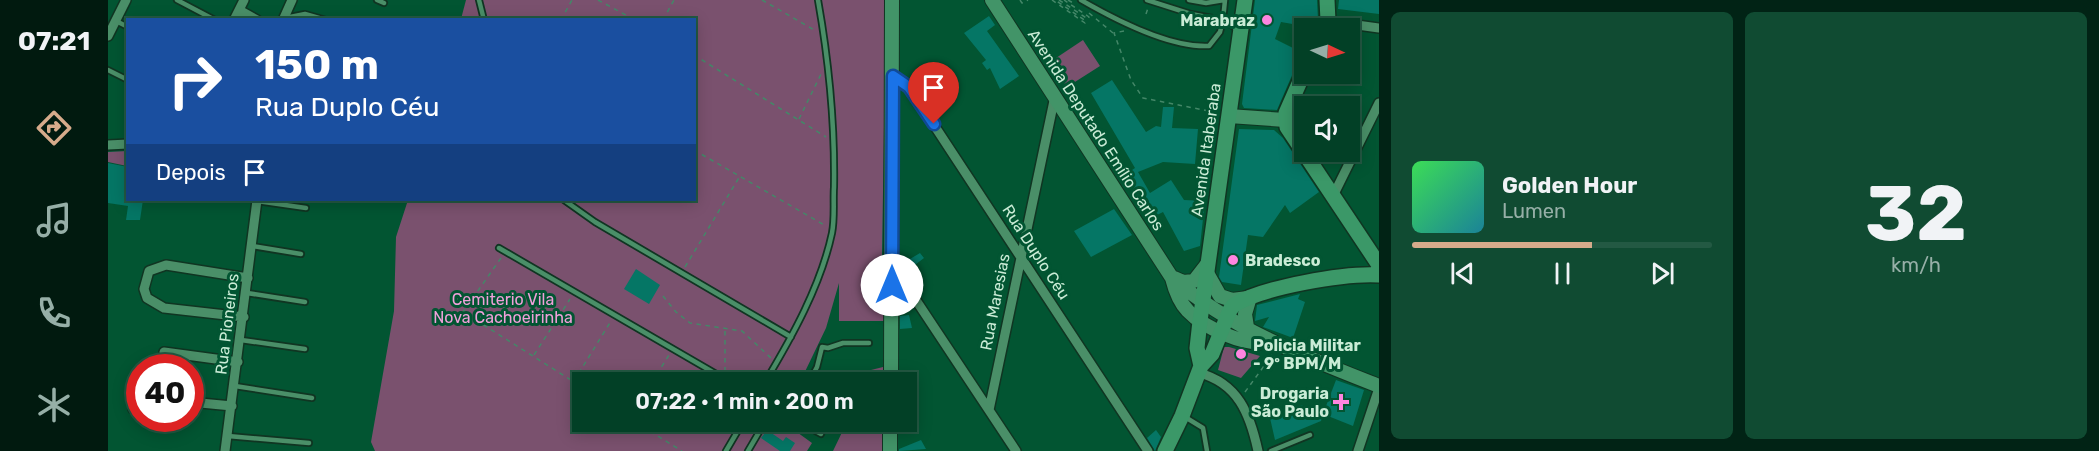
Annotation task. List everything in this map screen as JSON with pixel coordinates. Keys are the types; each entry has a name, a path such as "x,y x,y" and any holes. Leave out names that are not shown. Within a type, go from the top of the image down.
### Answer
{"main road":[{"path":"891,372 892,0"},
{"name":"Avenida Deputado Emílio Carlos","path":"992,0 1172,278 1202,304 1273,343"},
{"name":"Avenida Itaberaba","path":"1200,369 1197,348 1208,268 1221,114 1245,0"},
{"path":"1326,18 1327,0"},
{"path":"1298,84 1288,105 1285,120 1379,265"},
{"path":"1221,114 1285,120"},
{"path":"1172,278 1184,282 1194,281 1208,268 1220,296 1232,300 1338,278 1379,275"},
{"name":"Avenida Deputado Emílio Carlos","path":"1172,278 1175,291 1187,310 1200,321 1220,332 1250,342 1273,343"},
{"path":"1165,451 1182,416 1200,369 1212,354 1227,316 1234,305 1250,297"},
{"path":"1247,327 1245,314 1250,297"},
{"path":"1273,343 1379,387"},
{"path":"890,432 890,451"}],"street":[{"path":"108,36 126,0"},
{"path":"235,18 243,0"},
{"path":"283,18 292,0"},
{"path":"238,10 252,18"},
{"path":"1360,27 1379,28"},
{"name":"Rua Duplo Céu","path":"893,76 909,87 1148,451"},
{"name":"Rua Maresias","path":"989,410 1055,95"},
{"path":"1333,196 1379,103"},
{"path":"108,145 126,144"},
{"name":"Rua Pioneiros","path":"225,451 244,317 257,201"},
{"path":"892,264 1016,451"},
{"path":"244,317 164,308 147,298 144,289 148,271 166,265 248,278"},
{"path":"164,352 238,363"},
{"path":"1200,369 1222,381 1239,400 1258,451"},
{"path":"1358,451 1379,387"},
{"path":"204,403 232,406"}],"lane":[{"path":"177,0 210,18"},
{"path":"377,0 384,3"},
{"path":"479,0 484,18"},
{"path":"771,372 791,337 823,263 833,230 835,142 827,60 818,0"},
{"path":"1081,0 1105,14 1171,40 1209,46 1220,32 1225,0 1206,3 1190,0"},
{"path":"1147,0 1191,14 1223,20 1240,32"},
{"path":"287,18 305,14 319,18"},
{"path":"116,21 126,26"},
{"path":"108,70 126,79"},
{"path":"263,201 306,208"},
{"path":"565,201 596,222 791,337"},
{"path":"252,246 301,254"},
{"path":"499,248 712,372"},
{"path":"247,293 305,302"},
{"path":"241,340 305,349"},
{"path":"814,372 822,346 832,348 843,343 869,343"},
{"path":"235,386 312,398"},
{"path":"1182,416 1203,428 1207,451"},
{"path":"726,451 736,432"},
{"path":"748,451 759,432"},
{"path":"817,432 821,434"},
{"path":"1271,451 1310,435"},
{"path":"228,436 309,442"}],"path":[{"path":"562,18 572,0"},
{"path":"598,0 631,18"},
{"path":"664,18 674,0"},
{"path":"762,0 824,35"},
{"path":"1020,0 1022,3 1028,0"},
{"path":"1053,0 1086,21 1085,23 1053,0"},
{"path":"1059,0 1088,19 1089,16 1064,0"},
{"path":"1068,0 1102,22 1114,33 1131,80 1143,98 1221,114"},
{"path":"1114,33 1136,27"},
{"path":"696,56 835,142"},
{"path":"798,120 827,60"},
{"path":"696,151 833,230"},
{"path":"681,273 740,176"},
{"path":"505,252 463,312 572,381"},
{"path":"533,356 574,292"},
{"path":"663,296 676,312 690,323 742,331 749,335 776,364"},
{"path":"579,372 614,315"},
{"path":"725,330 727,361 725,372"},
{"path":"1239,400 1273,343"},
{"path":"658,372 673,349"},
{"path":"651,432 682,451"}],"green space":[{"name":"Cemiterio Vila Nova Cachoeirinha","path":"466,0 886,0 882,257 884,321 839,321 839,283 826,328 805,372 572,372 572,432 797,432 812,443 807,451 375,451 371,442 394,311 396,237 408,201 696,201 696,18 461,18"},
{"path":"1083,40 1100,66 1067,87 1050,62"},
{"path":"126,151 126,166 108,162 108,152"},
{"path":"1224,347 1260,356 1241,378 1218,370"},
{"path":"887,366 887,372 870,372"},
{"path":"842,432 886,432 885,451 833,451"}],"building":[{"path":"1255,0 1317,0 1318,18 1294,18 1294,24 1281,22 1275,39 1294,48 1294,71 1277,110 1244,108 1242,104"},
{"path":"1339,0 1379,0 1379,14 1338,9"},
{"path":"989,16 995,25 987,31 1019,76 1000,89 990,68 987,70 982,63 986,60 964,33"},
{"path":"1112,80 1146,132 1156,126 1161,127 1163,107 1174,107 1172,128 1198,129 1195,164 1163,162 1138,172 1150,193 1171,180 1184,200 1205,201 1200,246 1184,251 1163,212 1151,218 1123,176 1135,168 1091,93"},
{"path":"1239,129 1274,130 1283,138 1294,154 1294,162 1299,162 1319,192 1290,213 1285,205 1263,237 1248,235 1241,285 1222,282 1219,277"},
{"path":"108,163 126,167 126,201 143,201 140,220 126,220 128,206 108,203"},
{"path":"1114,209 1132,235 1091,257 1074,231"},
{"path":"920,253 924,258 907,271 905,262"},
{"path":"636,269 660,285 649,304 624,289"},
{"path":"1300,294 1298,299 1305,302 1293,338 1263,327 1269,317 1255,321 1257,305"},
{"path":"909,315 912,328 900,329 900,316"},
{"path":"1336,380 1364,390 1353,426 1323,414"},
{"path":"1301,405 1323,415 1321,421 1275,440 1270,418"},
{"path":"1156,430 1161,437 1155,451 1147,438"},
{"path":"766,432 770,432 783,441 786,437 795,443 790,451 780,451 761,438"},
{"path":"921,440 926,449 899,451 899,449"}],"place":[{"name":"Marabraz","path":"1267,20"},
{"name":"Bradesco","path":"1233,260"},
{"name":"Policia Militar - 9º BPM/M","path":"1241,354"},
{"name":"Drogaria São Paulo","path":"1341,402"}],"route":[{"path":"892,285 893,76 909,87 934,124"}]}
